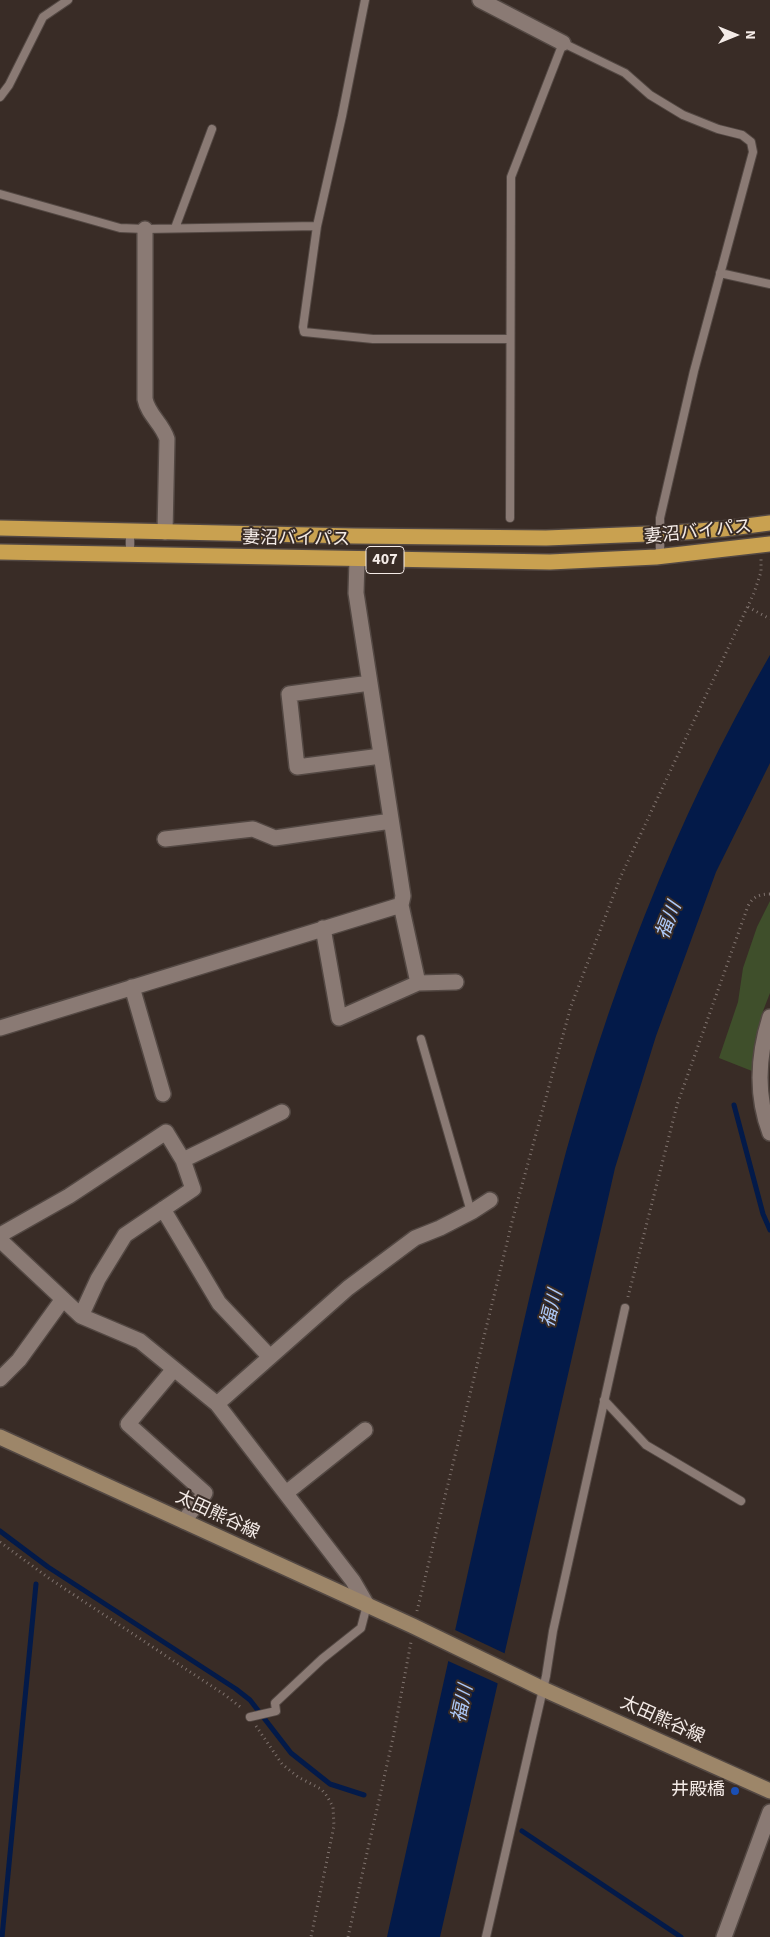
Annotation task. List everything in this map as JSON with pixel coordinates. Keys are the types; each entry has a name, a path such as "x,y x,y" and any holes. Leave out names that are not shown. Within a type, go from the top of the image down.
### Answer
{"highway":[{"name":"妻沼バイパス","path":"0,528 546,538 659,534 770,523"},
{"name":"妻沼バイパス","path":"0,552 357,560 550,562 660,557 770,544"}],"main road":[{"name":"太田熊谷線","path":"0,1437 368,1606 415,1623"},
{"path":"415,1623 541,1687"},
{"name":"太田熊谷線","path":"541,1687 770,1791"}],"street":[{"path":"480,0 508,6 563,43"},
{"path":"145,229 145,398 146,408 164,430 166,439 165,532"},
{"path":"357,560 356,593 403,896 401,904 418,983"},
{"path":"370,683 289,694 297,767 381,756"},
{"path":"165,839 253,828 275,838 392,822"},
{"path":"0,1028 401,904"},
{"path":"323,928 339,1018 418,983 456,982"},
{"path":"132,987 163,1094"},
{"path":"770,1017 762,1050 760,1084 762,1107 770,1133"},
{"path":"184,1160 282,1112"},
{"path":"0,1235 69,1196 166,1132 184,1160 193,1188 124,1235 98,1279 81,1316"},
{"path":"217,1404 348,1288 415,1238 440,1228 490,1200"},
{"path":"163,1210 219,1303 270,1357"},
{"path":"0,1240 81,1316 140,1340 217,1404 353,1581 368,1606"},
{"path":"0,1379 19,1360 63,1299"},
{"path":"174,1369 128,1424 205,1492 184,1521"},
{"path":"286,1493 365,1430"},
{"path":"724,1937 770,1812"}],"lane":[{"path":"0,97 9,85 43,17 68,0"},
{"path":"365,0 342,116 317,226 303,327 304,332 374,339 509,339"},
{"path":"510,518 509,339 511,177 563,43 625,73 650,95 683,115 718,129 742,135 751,142 753,152 694,371 662,508 659,525 660,557"},
{"path":"175,228 212,129"},
{"path":"0,194 120,228 317,226"},
{"path":"720,273 770,284"},
{"path":"130,531 130,555"},
{"path":"421,1039 471,1212"},
{"path":"486,1937 625,1308"},
{"path":"604,1400 646,1445 741,1501"},
{"path":"250,1717 276,1711 275,1703 322,1659 361,1628 368,1606"}],"path":[{"path":"348,1937 393,1738 415,1623 513,1218 571,1006 621,876 748,607 761,572 761,559"},
{"path":"748,607 770,619"},
{"path":"625,1308 677,1105 748,906 752,899 770,894"},
{"path":"0,1542 244,1709 282,1764 298,1777 321,1789 327,1796 333,1807 334,1826 311,1937"}],"green space":[{"path":"770,901 770,993 763,1011 754,1047 752,1071 719,1058 738,1002 743,968 757,927"}],"water":[{"name":"福川","path":"770,655 770,763 716,872 656,1036 615,1168 440,1937 387,1937 523,1328 548,1221 576,1117 620,980 673,847 735,718"}],"pier":[{"path":"453,1629 506,1654 499,1684 446,1660"}],"waterway":[{"path":"734,1105 763,1214 770,1230"},
{"path":"0,1531 48,1567 236,1689 250,1700 291,1753 330,1784 364,1795"},
{"path":"2,1937 36,1584"},
{"path":"522,1831 681,1937"}],"place":[{"name":"井殿橋","path":"735,1791"}]}
